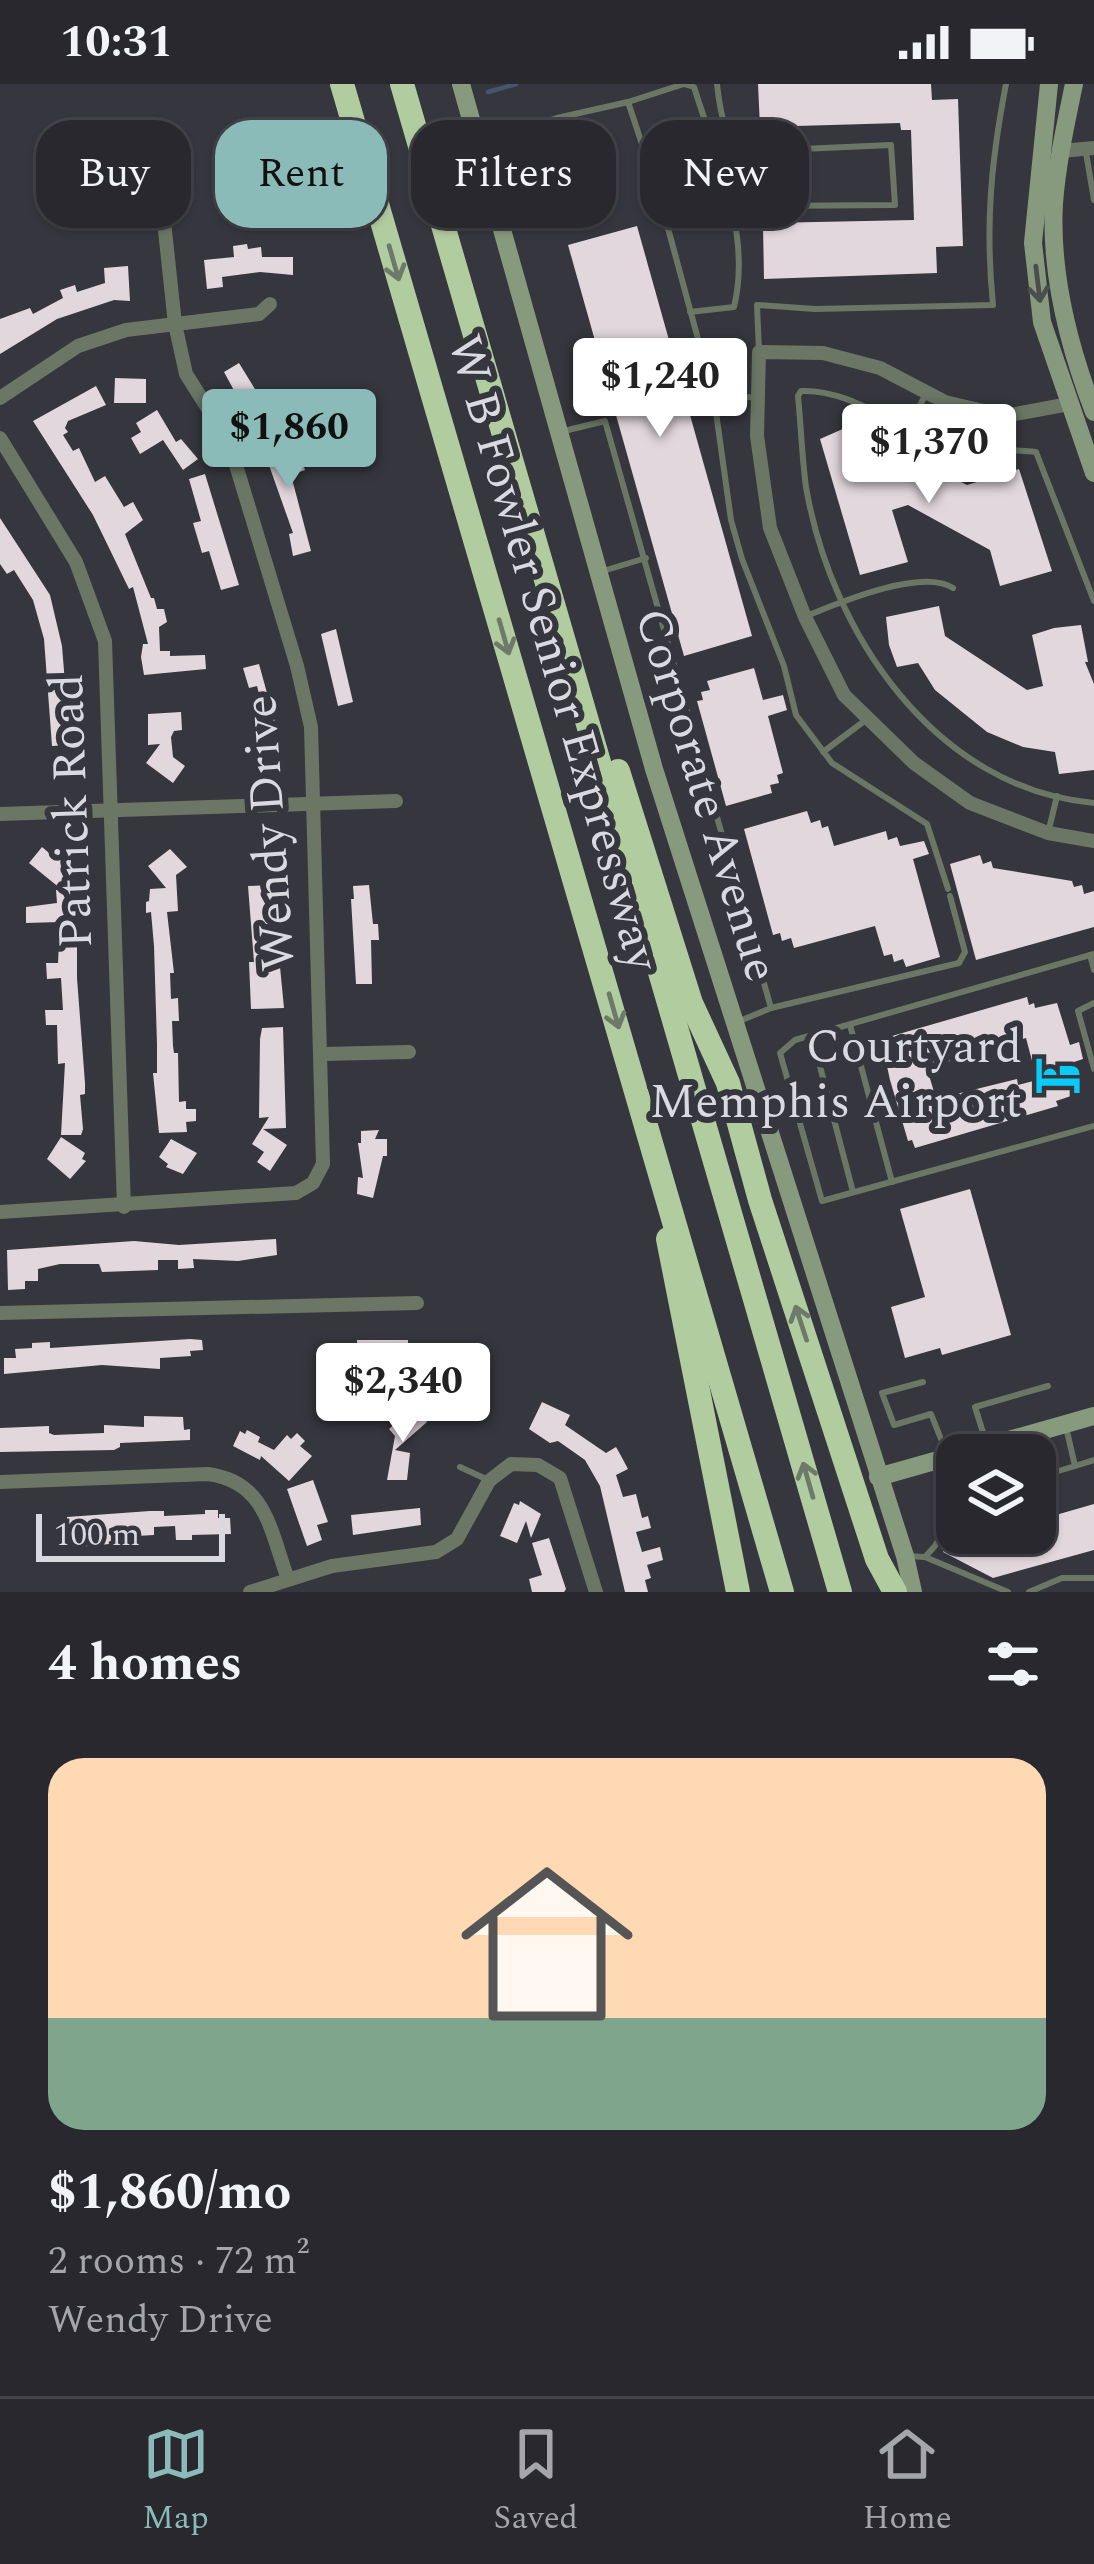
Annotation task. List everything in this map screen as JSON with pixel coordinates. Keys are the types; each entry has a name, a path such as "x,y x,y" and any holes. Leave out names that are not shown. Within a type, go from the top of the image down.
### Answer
{"highway":[{"name":"W B Fowler Senior Expressway","path":"342,84 782,1592"},
{"name":"W B Fowler Senior Expressway","path":"402,84 840,1592"},
{"path":"560,630 618,769 692,1003 728,1083 760,1201 877,1559 895,1592"},
{"path":"668,1195 668,1251 738,1592"}],"street":[{"name":"Corporate Avenue","path":"460,84 471,120"},
{"path":"1049,84 1033,243 1042,322 1086,402"},
{"path":"1074,84 1054,206 1057,265 1086,402 1094,473"},
{"path":"1061,152 1090,148"},
{"name":"Wendy Drive","path":"124,1207 296,1193 313,1183 323,1164 311,727 230,442 186,374 175,324 165,228"},
{"name":"Corporate Avenue","path":"502,228 654,769 878,1477 915,1556 913,1592"},
{"path":"0,398 78,346 126,330 259,314 270,304"},
{"path":"1086,402 1005,416 945,403 880,368 823,353 759,352 757,436 770,528 805,617 844,695 914,763 970,803 1048,833 1094,842"},
{"name":"Patrick Road","path":"0,438 76,562 105,641 124,1207"},
{"path":"0,814 396,801"},
{"path":"323,1054 409,1052"},
{"path":"0,1212 124,1207"},
{"path":"0,1313 417,1304"},
{"path":"1030,1434 1094,1415"},
{"path":"878,1477 936,1461"},
{"path":"250,1592 332,1566 436,1552 457,1539 489,1480 511,1464 538,1465 560,1478 596,1592"},
{"path":"0,1482 208,1474 234,1478 259,1499 288,1579"}],"lane":[{"path":"551,120 684,84 694,87 738,226 740,282 734,308 690,312"},
{"path":"717,84 721,120"},
{"path":"759,352 757,305 815,309 993,304 987,238 992,158 1006,84"},
{"path":"628,102 659,195 714,398 731,520 784,666 796,715 844,771 927,824 965,952 959,963 771,1008 734,1023"},
{"path":"891,145 895,206 751,206 732,152 891,145"},
{"path":"1090,148 1094,200"},
{"path":"1094,601 1090,577 1036,452 987,451 942,443 842,397 807,390 798,396 806,487 842,602 866,652 899,696 974,761 1025,787 1094,803"},
{"path":"908,428 927,393"},
{"path":"714,398 758,397"},
{"path":"561,432 605,421 771,1008"},
{"path":"599,572 646,558"},
{"path":"805,617 842,602 928,580 942,580 953,587"},
{"path":"823,752 867,719"},
{"path":"1048,833 1057,796"},
{"path":"1094,970 1092,955 795,1040 780,1053 822,1201 1094,1126"},
{"path":"1094,1003 1078,1010 1094,1069"},
{"path":"850,1024 892,1182"},
{"path":"812,1036 853,1192"},
{"path":"923,1382 882,1394 894,1424 931,1414 939,1434"},
{"path":"984,1434 975,1407 1048,1387"},
{"path":"1065,1424 1075,1466"},
{"path":"1056,1472 1094,1460"},
{"path":"460,1467 489,1480"},
{"path":"915,1556 936,1544"},
{"path":"915,1556 1007,1592"},
{"path":"1029,1592 1062,1578 1094,1578"}],"building":[{"path":"758,84 931,84 932,100 958,99 963,246 936,247 937,273 764,279 763,228 914,220 911,130 901,130 900,123 809,126 809,120 760,120"},
{"path":"637,226 752,636 684,656 568,245"},
{"path":"247,244 248,249 261,247 262,257 293,257 293,275 260,272 222,277 223,287 207,289 204,260 234,257 233,246"},
{"path":"128,266 130,301 114,300 57,319 0,354 0,319 30,308 33,314 63,298 60,290 75,285 77,292 105,283 104,268"},
{"path":"239,363 263,402 276,393 283,403 273,410 280,424 260,438 224,372"},
{"path":"115,378 146,379 146,403 114,403"},
{"path":"96,386 106,405 68,421 68,432 63,435 73,451 79,448 95,482 105,476 124,507 133,502 143,520 125,534 151,598 157,609 164,609 167,622 159,627 160,651 170,651 170,656 205,655 206,669 144,675 141,657 143,644 148,644 133,587 129,589 93,515 33,421"},
{"path":"157,410 176,442 181,439 198,459 183,470 163,440 140,454 131,438 141,432 136,423"},
{"path":"869,424 876,446 906,454 967,485 1019,469 1052,571 1000,586 990,550 908,505 892,510 908,562 860,575 820,439"},
{"path":"295,440 305,470 291,475 311,551 293,556 289,534 293,533 264,451"},
{"path":"205,474 239,585 221,590 209,551 202,553 193,523 201,521 189,479"},
{"path":"0,518 50,595 62,646 70,745 52,746 44,639 33,600 14,570 7,574 0,564"},
{"path":"939,606 945,636 1027,690 1043,686 1032,635 1081,625 1085,662 1094,684 1094,770 1059,774 1055,752 1023,747 987,732 935,690 918,663 897,667 886,617"},
{"path":"336,629 353,702 338,706 321,634"},
{"path":"259,664 278,733 262,736 255,707 262,705 257,686 249,688 243,668"},
{"path":"754,668 763,700 783,695 787,710 768,716 783,773 777,775 779,783 770,785 772,793 726,806 697,701 703,700 701,692 710,690 707,681"},
{"path":"181,712 182,730 171,737 173,757 185,766 173,783 146,763 160,744 148,745 148,714"},
{"path":"807,811 811,823 820,820 822,828 828,826 834,846 886,831 888,840 897,837 900,846 924,841 929,854 913,859 940,957 906,967 903,959 894,962 892,954 884,956 875,926 794,948 791,938 782,941 780,933 773,935 744,829"},
{"path":"42,847 55,858 59,853 76,870 61,889 29,863"},
{"path":"170,849 187,867 176,875 178,911 167,912 174,973 170,973 171,999 178,998 173,1046 178,1053 179,1102 186,1101 186,1109 196,1109 196,1121 186,1122 187,1132 159,1133 153,1073 157,1073 154,946 146,902 150,889 166,888 148,866"},
{"path":"980,855 983,864 991,861 993,868 1072,881 1074,887 1082,885 1084,894 1094,891 1094,927 976,960 950,864"},
{"path":"278,885 285,892 278,895 284,1008 251,1009 249,962 254,962 248,886"},
{"path":"369,885 379,940 371,940 372,984 356,984 351,899 353,886"},
{"path":"76,889 83,1129 81,1135 61,1135 65,1063 58,1064 57,1025 46,1025 45,1010 63,1010 61,978 47,979 46,963 58,963 60,922 26,923 26,907 57,903 56,890"},
{"name":"Courtyard Memphis Airport","path":"1027,997 1035,1008 1057,1003 1070,1045 1079,1042 1083,1059 1074,1062 1080,1081 1073,1083 1074,1095 1056,1101 1058,1106 915,1148 908,1141 890,1080 885,1038","holes":["1026,1038 1037,1080 1018,1085 1017,1079 936,1099 927,1068"]},
{"path":"283,1027 286,1128 263,1129 287,1145 270,1171 257,1162 264,1152 252,1144 269,1117 259,1118 260,1039 262,1028"},
{"path":"379,1130 375,1139 387,1139 387,1156 383,1156 373,1198 357,1194 358,1177 363,1178 358,1143 361,1131"},
{"path":"61,1137 85,1153 82,1159 86,1161 70,1179 47,1159"},
{"path":"171,1139 197,1153 183,1174 166,1167 159,1157"},
{"path":"970,1189 1011,1335 942,1355 940,1348 905,1358 891,1307 925,1297 900,1209"},
{"path":"276,1239 277,1255 238,1261 193,1259 194,1268 178,1269 178,1260 158,1260 158,1270 102,1272 99,1264 60,1264 38,1269 38,1281 25,1281 25,1289 8,1290 7,1250 134,1241 179,1245"},
{"path":"202,1340 203,1350 190,1351 191,1356 160,1358 160,1369 102,1365 4,1374 4,1358 16,1358 15,1349 32,1348 32,1343 50,1342 50,1348"},
{"path":"357,1340 408,1340 408,1355 357,1356"},
{"path":"542,1402 570,1415 565,1425 606,1453 616,1447 620,1454 628,1469 616,1475 623,1497 636,1494 642,1518 648,1516 651,1528 636,1532 642,1552 660,1547 663,1560 647,1565 648,1592 625,1592 600,1486 585,1460 529,1429"},
{"path":"409,1411 414,1416 419,1412 427,1422 395,1450 410,1453 407,1480 387,1480 395,1436 389,1429"},
{"path":"144,1416 183,1417 190,1440 120,1443 114,1450 0,1452 0,1428 49,1426 54,1435 104,1433 104,1425 144,1427"},
{"path":"247,1430 274,1450 287,1435 291,1439 297,1433 305,1441 300,1446 312,1456 289,1481 261,1456 260,1460 233,1446 240,1431 245,1434"},
{"path":"313,1480 328,1522 317,1525 322,1540 307,1546 287,1489"},
{"path":"520,1501 541,1514 531,1538 526,1521 517,1543 500,1536 514,1503"},
{"path":"1094,1504 1094,1550 993,1578 947,1554 1056,1554 1056,1515"},
{"path":"420,1508 421,1525 353,1535 351,1515"},
{"path":"205,1510 218,1510 218,1518 230,1518 231,1534 176,1540 175,1526 154,1527 154,1535 78,1547 78,1530 67,1530 67,1517 150,1511 164,1511 164,1516 205,1514"},
{"path":"549,1538 566,1589 532,1592 529,1579 542,1575 532,1543"}],"waterway":[{"path":"488,92 516,84"}],"place":[{"name":"Courtyard Memphis Airport","path":"1058,1075"}]}
